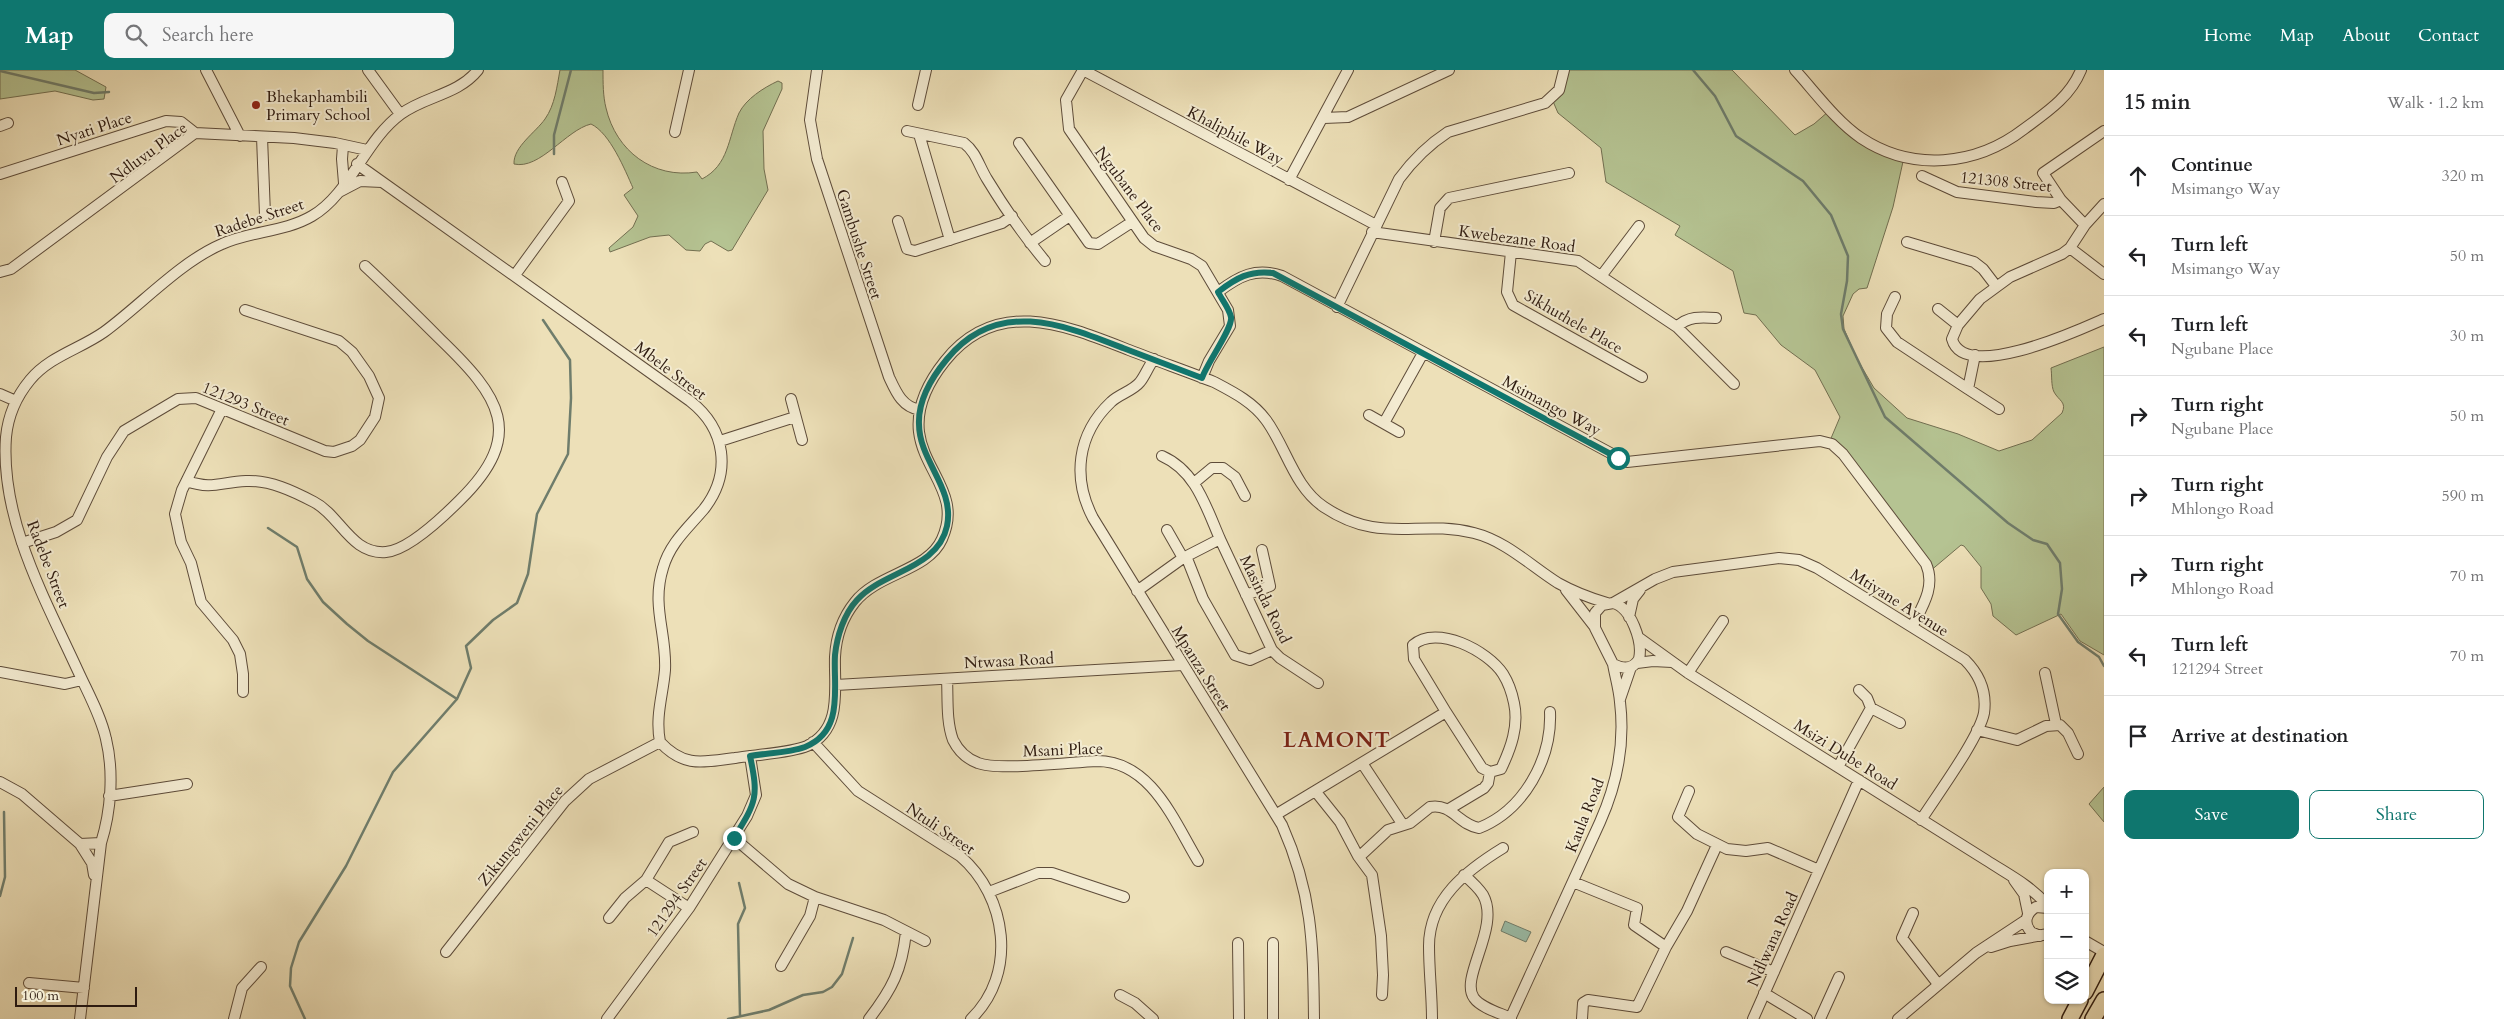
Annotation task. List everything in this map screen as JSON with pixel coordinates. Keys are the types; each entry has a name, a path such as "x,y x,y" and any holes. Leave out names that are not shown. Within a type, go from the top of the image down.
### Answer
{"highway":[{"path":"2089,984 2104,954"},
{"path":"2094,1019 2104,1000"},
{"path":"2070,1019 2078,1004"}],"street":[{"path":"206,70 240,136"},
{"path":"368,70 400,114 463,84 478,70"},
{"path":"675,132 689,70"},
{"name":"Gambushe Street","path":"817,70 810,120 817,159 884,365 892,384 904,404 912,409 920,410"},
{"path":"918,105 926,70"},
{"name":"Khaliphile Way","path":"1083,70 1290,180 1374,229"},
{"name":"Ngubane Place","path":"1083,70 1066,100 1068,129 1132,222 1148,242 1191,259 1202,266 1230,316 1230,326 1208,361 1202,378"},
{"path":"1290,180 1348,70"},
{"path":"1324,118 1348,118 1449,70"},
{"path":"1337,306 1399,179 1411,163 1436,140 1460,127 1545,103 1559,90 1564,70"},
{"path":"1794,70 1860,137 1894,154 1933,161 1977,154 2008,140 2055,106 2074,84 2081,70"},
{"name":"Radebe Street","path":"80,1019 101,843 108,816 110,796 106,740 22,543 10,491 6,454 8,423 16,401 41,368 103,333 196,258 237,237 286,226 307,219 320,210 338,192 367,150 400,114"},
{"name":"Nyati Place","path":"0,174 166,121 181,122 195,133"},
{"path":"907,131 964,143 970,148 986,177 1045,261"},
{"path":"2085,225 2062,200 2043,176 2043,173 2104,131"},
{"name":"Ndluvu Place","path":"0,272 11,269 195,133 294,138 367,150"},
{"path":"919,134 950,240"},
{"path":"262,137 265,215"},
{"path":"1019,143 1084,239 1092,244 1098,244 1132,222"},
{"path":"343,146 344,183"},
{"name":"Mbele Street","path":"357,164 386,182 699,408 710,421 720,440 722,458 717,484 704,509 675,542 663,566 659,585 658,613 665,669 658,709 660,742"},
{"path":"1434,242 1440,208 1449,198 1569,173"},
{"name":"121308 Street","path":"1922,176 1962,193 2036,202 2062,200"},
{"path":"338,192 360,181 386,182"},
{"path":"515,275 569,201 562,182"},
{"path":"2104,204 2085,225 2070,248 2057,257 2010,277 1980,299 1958,325 1952,338 1953,344 1975,355 2014,354 2104,319"},
{"path":"898,221 905,245 910,251 922,250 1002,223 1012,216"},
{"path":"1030,242 1068,217"},
{"path":"1602,275 1639,226"},
{"name":"Kwebezane Road","path":"1374,229 1434,242 1572,259 1585,263 1677,326 1734,384"},
{"path":"1907,242 1974,262 1983,268 1996,286"},
{"path":"2070,248 2104,274"},
{"name":"Sikhuthele Place","path":"1511,252 1507,292 1513,305 1642,377"},
{"path":"187,481 209,486 248,481 273,484 320,505 355,542 375,551 386,552 398,548 443,517 469,491 495,454 499,422 495,406 488,391 457,355 365,266"},
{"name":"Msimango Way","path":"1218,292 1236,278 1255,272 1282,276 1627,462 1820,441 1832,444 1844,454 1926,564 1930,575 1930,587 1912,627"},
{"path":"1895,297 1886,324 1892,338 1999,408"},
{"path":"1938,309 1958,325"},
{"name":"121293 Street","path":"22,543 56,532 77,520 107,457 124,431 182,398 196,398 325,451 334,452 352,446 366,431 375,417 379,398 369,376 352,352 339,341 326,335 245,310"},
{"path":"1677,326 1688,319 1696,317 1716,318"},
{"path":"660,742 669,752 689,762 750,756 804,747 813,742 826,730 833,716 836,702 835,655 838,636 847,614 856,600 880,581 924,560 941,542 947,528 949,512 946,496 919,435 920,410 924,396 938,369 963,342 991,328 1011,322 1041,321 1060,324 1154,359 1232,392 1260,412 1306,490 1316,501 1338,515 1364,526 1380,530 1460,530 1487,537 1579,594 1622,606 1629,616 1637,637"},
{"path":"1384,423 1423,353"},
{"path":"1968,389 1975,355"},
{"name":"Mpanza Street","path":"1154,359 1140,382 1111,401 1093,423 1083,447 1080,486 1087,507 1183,666 1277,814 1292,846 1306,897 1311,925 1314,1019"},
{"path":"0,394 16,401"},
{"path":"791,399 794,417 802,440"},
{"path":"222,409 176,505 176,525 201,602 232,640 240,654 243,692"},
{"path":"1369,415 1399,432"},
{"path":"720,440 794,417"},
{"name":"Masinda Road","path":"1162,456 1178,465 1194,483 1272,650 1280,658 1318,682"},
{"path":"1194,483 1212,468 1223,468 1235,478 1245,496"},
{"path":"1167,530 1184,557 1203,599 1235,655 1250,660 1272,650"},
{"path":"1137,590 1184,557 1220,539"},
{"path":"1246,595 1270,586 1262,550"},
{"name":"Mtiyane Avenue","path":"1610,603 1662,575 1683,570 1790,558 1817,568 1964,660 1977,675 1982,685 1984,713 1977,730 1921,820"},
{"name":"Kaula Road","path":"1510,1018 1608,805 1615,780 1620,749 1620,699 1613,664 1595,628 1576,600 1558,582"},
{"path":"1629,616 1633,599 1644,585"},
{"path":"1595,628 1595,613 1598,609 1610,603"},
{"path":"1688,672 1723,621"},
{"name":"Kaula Road","path":"1620,699 1640,653 1637,637"},
{"name":"Msizi Dube Road","path":"1637,637 1688,672 1921,820 2029,886 2044,903"},
{"path":"1424,638 1442,638 1468,645 1486,657 1503,675 1514,703 1516,722 1512,744 1501,769 1490,772 1482,768 1414,659 1413,645 1424,638"},
{"path":"1613,664 1624,668 1653,661 1673,662"},
{"name":"Ntwasa Road","path":"836,685 1183,666"},
{"path":"0,672 65,684 82,680"},
{"path":"2044,672 2056,724"},
{"name":"Msani Place","path":"947,679 949,716 953,738 956,746 969,758 988,766 1102,761 1125,766 1150,785 1198,861"},
{"path":"1859,690 1867,698 1871,708 1900,723"},
{"path":"1838,767 1871,708"},
{"path":"1277,814 1446,712"},
{"path":"1449,808 1466,824 1479,828 1512,807 1538,770 1549,738 1550,712"},
{"path":"1977,730 2017,740 2046,726 2056,724 2063,727 2078,754"},
{"name":"Zikungweni Place","path":"446,952 546,822 569,797 589,779 660,742"},
{"name":"Ntuli Street","path":"813,742 858,791 960,856 974,869 990,892 1001,930 1001,961 995,983 986,1003 972,1019"},
{"name":"121294 Street","path":"607,1019 689,908 754,804 756,796 750,756"},
{"path":"1362,763 1402,825"},
{"path":"1358,857 1388,830 1410,823 1430,807 1449,808 1484,788 1488,783 1490,772"},
{"name":"Ndlwana Road","path":"1753,1019 1860,780"},
{"path":"0,782 26,797 80,844 92,864 96,886"},
{"path":"110,796 187,784"},
{"path":"1689,791 1678,817 1697,834 1735,851 1768,848 1819,870"},
{"path":"1316,792 1344,828 1358,857 1369,870 1374,882 1384,975 1382,996"},
{"path":"609,918 625,898 646,880 669,842 693,832"},
{"path":"734,838 788,884 815,897 884,920 925,941"},
{"path":"80,844 101,843"},
{"path":"1582,1019 1583,1003 1588,1000 1637,1007 1666,947 1691,902 1717,844"},
{"path":"1432,1019 1429,945 1432,925 1441,899 1464,875 1503,848"},
{"name":"Msizi Dube Road","path":"2004,871 2022,889 2027,917"},
{"path":"990,892 1038,873 1052,873 1124,897"},
{"path":"1464,875 1482,894 1487,915 1486,933 1471,983 1471,994 1475,1000 1486,1007 1510,1018"},
{"path":"646,880 689,908"},
{"path":"1572,882 1637,908 1634,925 1666,947"},
{"path":"781,966 810,916 815,897"},
{"path":"1898,1019 1976,953 2027,917 2036,907 2044,907"},
{"path":"1913,913 1902,938 1938,984"},
{"path":"2027,917 2031,932 2044,935"},
{"path":"869,1019 888,994 897,978 904,956 906,932"},
{"path":"1976,953 2010,941 2044,935"},
{"path":"1238,943 1239,1019"},
{"path":"1273,1019 1274,943"},
{"path":"2089,944 2104,954"},
{"path":"1726,952 1774,972"},
{"path":"234,1019 242,988 261,966"},
{"path":"1820,1019 1839,977"},
{"path":"28,983 84,988"},
{"path":"1764,994 1807,1019"},
{"path":"1120,995 1135,1003 1153,1019"}],"shaded area":[{"path":"0,70 75,70 106,87 104,99 93,100 55,91 0,99"},
{"path":"560,70 603,70 606,108 618,137 628,149 639,159 652,166 666,171 681,173 697,172 702,179 711,173 723,159 735,122 746,103 755,94 767,87 778,81 782,83 782,89 763,131 764,169 768,190 732,250 728,251 711,241 705,244 700,251 686,250 669,235 650,237 610,252 609,248 633,227 638,216 624,195 633,188 621,162 611,143 591,124 572,134 543,156 524,164 514,164 517,152 541,124 551,108"},
{"path":"1565,70 1732,70 1795,135 1814,124 1829,111 1846,127 1904,157 1893,207 1867,288 1859,289 1853,294 1843,316 1844,329 1857,359 1874,388 1907,418 1958,434 1999,451 2032,440 2062,413 2064,406 2053,390 2051,368 2104,347 2104,655 2080,641 2061,614 2016,635 1993,616 1991,604 1981,588 1981,567 1964,546 1961,545 1929,572 1829,443 1840,417 1815,370 1781,345 1756,315 1744,313 1733,271 1675,235 1680,226 1606,182 1601,148 1558,113 1552,99"},
{"path":"2104,787 2104,822 2089,804"},
{"path":"1505,921 1531,932 1526,942 1501,931"}],"waterway":[{"path":"554,154 554,135 571,70"},
{"path":"1693,70 1715,96 1736,136 1803,181 1831,215 1848,256 1847,281 1841,314 1843,329 1885,417 2008,523 2033,540 2047,544 2060,563 2062,589 2058,614 2078,642 2099,657 2104,666"},
{"path":"0,71 94,93 109,92"},
{"path":"305,1019 290,986 291,968 299,942 346,866 393,772 457,699 471,668 466,646 493,620 517,603 528,574 537,514 568,454 571,398 570,360 543,320"},
{"path":"268,528 297,547 307,579 323,602 347,624 368,641 457,699"},
{"path":"0,896 5,877 4,812"},
{"path":"739,883 745,908 738,924 740,1016"},
{"path":"728,1019 769,1010 803,995 823,992 832,987 842,974 853,938"}],"place":[{"name":"Bhekaphambili Primary School","path":"256,105"}],"district":[{"name":"LAMONT","path":"1337,740"}],"route":[{"path":"734,838 754,804 756,796 756,783 750,756 804,747 820,737 826,730 833,716 836,702 835,655 838,636 847,614 856,600 880,581 924,560 933,553 941,542 947,528 949,512 946,496 919,435 920,410 924,396 938,369 963,342 991,328 1011,322 1028,321 1060,324 1202,378 1208,361 1228,330 1231,321 1228,310 1218,292 1236,278 1246,274 1255,272 1273,273 1282,276 1618,458"}]}
